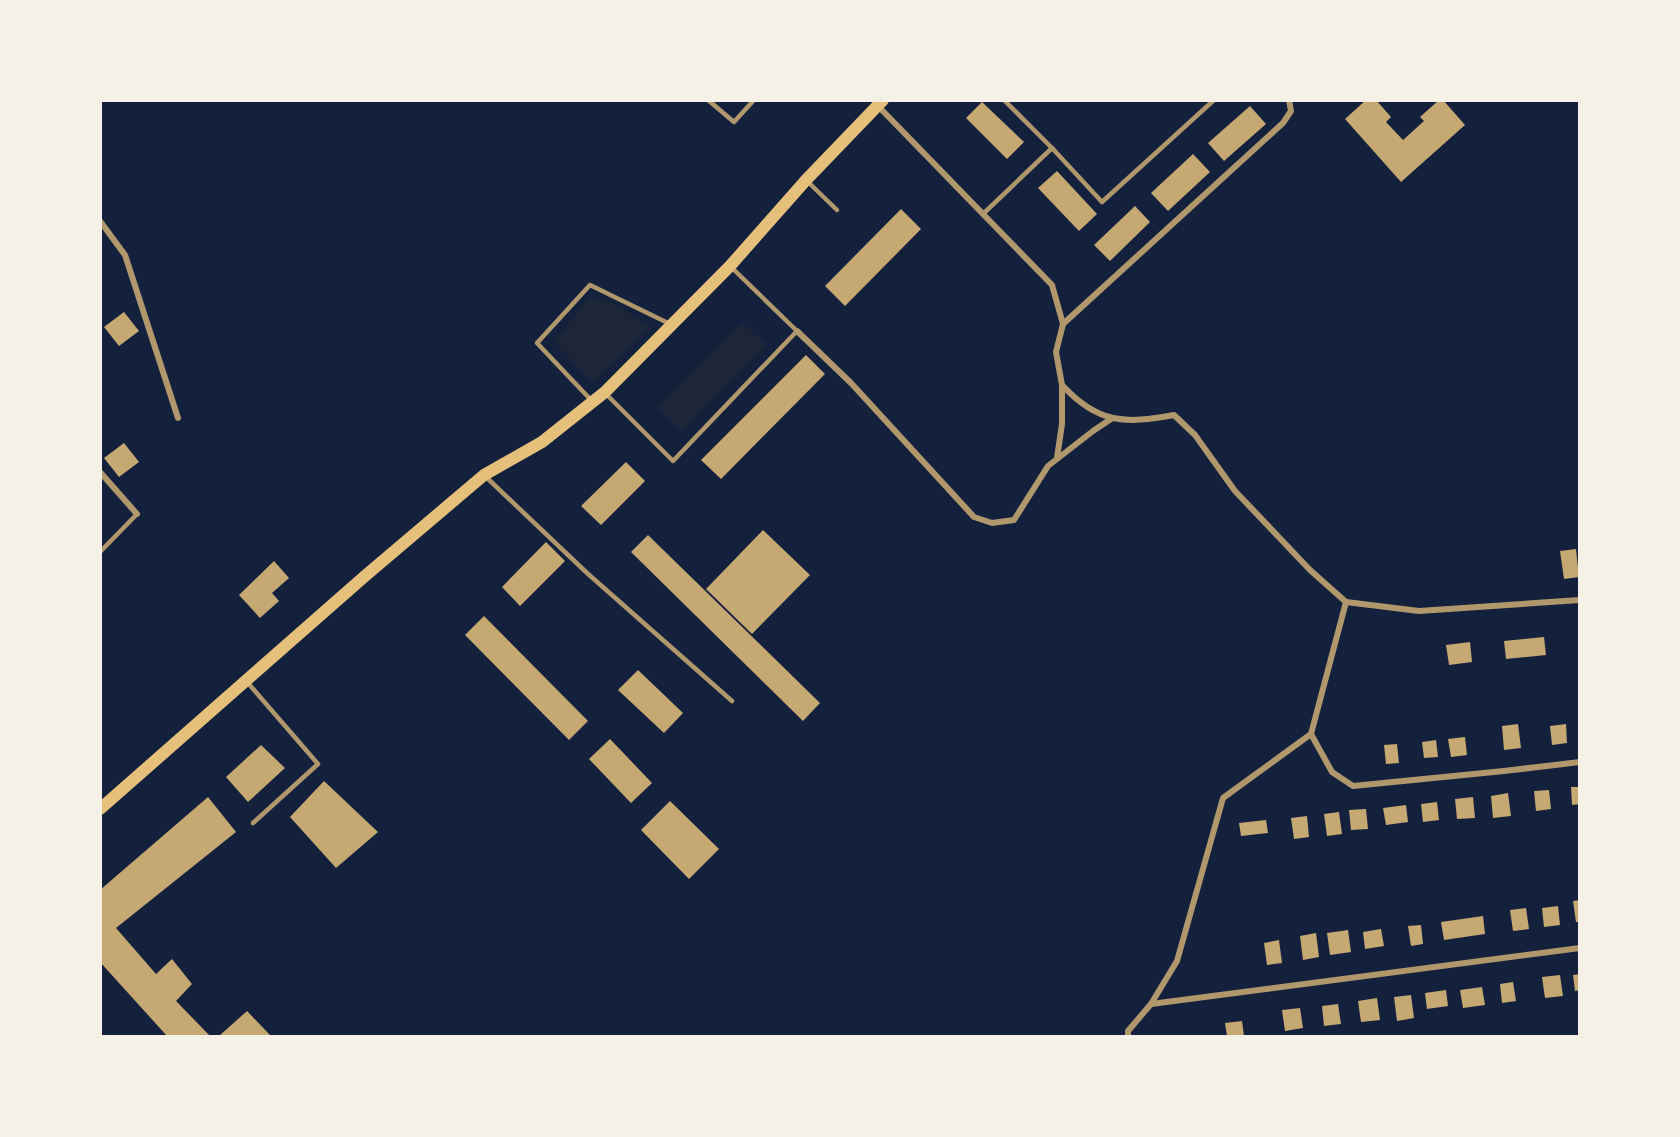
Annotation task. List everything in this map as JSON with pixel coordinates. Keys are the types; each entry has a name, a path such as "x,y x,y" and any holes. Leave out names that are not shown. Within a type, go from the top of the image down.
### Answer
{"main road":[{"path":"100,809 484,475 542,442 605,392 730,266 806,180 880,103"}],"street":[{"path":"1063,324 1283,123 1291,111 1289,100"},
{"path":"880,103 1052,285 1063,324 1056,352 1062,385 1062,424 1057,458"},
{"path":"100,221 125,255 178,418"},
{"path":"796,331 851,383 974,517 992,523 1014,520 1048,466 1111,419"},
{"path":"1062,385 1090,410 1111,419 1148,420 1174,415 1195,435 1235,491 1310,570 1346,602 1419,611 1580,600"},
{"path":"100,472 137,514"},
{"path":"1128,1036 1128,1031 1151,1004 1177,961 1223,798 1311,734 1346,602"},
{"path":"1311,734 1332,772 1353,786 1580,762"},
{"path":"1151,1004 1580,948"}],"lane":[{"path":"708,100 734,122 754,100"},
{"path":"1004,100 1102,202 1214,100"},
{"path":"983,214 1052,148"},
{"path":"806,180 837,210"},
{"path":"605,392 673,461 796,331 730,266"},
{"path":"593,402 537,342 590,285 672,325"},
{"path":"484,475 587,573 732,701"},
{"path":"100,552 137,514"},
{"path":"246,680 318,764 254,823"}],"shaded area":[{"path":"589,298 610,302 652,327 593,383 554,342"},
{"path":"742,323 767,345 682,431 658,407"}],"building":[{"path":"1366,100 1376,100 1391,117 1386,122 1403,140 1424,121 1420,117 1439,100 1443,100 1465,125 1401,182 1345,119"},
{"path":"982,102 1024,142 1007,159 966,118"},
{"path":"1250,106 1266,124 1224,161 1208,143"},
{"path":"1193,154 1210,172 1168,211 1151,193"},
{"path":"1057,171 1097,214 1079,231 1038,188"},
{"path":"1135,206 1150,222 1110,261 1094,245"},
{"path":"901,209 921,229 845,306 825,286"},
{"path":"124,312 139,331 119,346 104,327"},
{"path":"806,355 825,374 721,479 701,460"},
{"path":"124,443 139,462 119,477 104,458"},
{"path":"626,462 645,481 601,525 581,506"},
{"path":"763,530 810,575 752,634 706,589"},
{"path":"648,535 820,703 803,721 631,552"},
{"path":"546,542 565,561 520,606 502,587"},
{"path":"1576,549 1579,577 1564,579 1560,551"},
{"path":"274,561 289,578 272,593 279,601 260,618 239,595"},
{"path":"484,616 588,721 569,740 465,635"},
{"path":"1544,637 1546,655 1506,659 1504,641"},
{"path":"1470,642 1472,662 1449,665 1446,645"},
{"path":"638,670 683,713 664,733 618,690"},
{"path":"1518,724 1521,748 1504,750 1502,726"},
{"path":"1566,724 1567,743 1552,745 1550,726"},
{"path":"1465,737 1467,755 1451,757 1448,739"},
{"path":"610,739 652,783 631,803 589,759"},
{"path":"1436,740 1438,757 1424,758 1422,742"},
{"path":"1397,744 1399,763 1386,764 1384,745"},
{"path":"261,745 285,768 248,802 226,777"},
{"path":"324,781 378,832 336,868 290,817"},
{"path":"1571,787 1580,787 1580,804 1572,805"},
{"path":"1549,790 1551,809 1536,811 1534,791"},
{"path":"1508,793 1511,816 1493,818 1491,796"},
{"path":"208,797 236,832 116,928 156,974 172,959 192,984 176,1001 210,1036 167,1036 100,962 100,890"},
{"path":"1473,797 1475,818 1457,819 1455,799"},
{"path":"670,801 719,849 689,879 641,830"},
{"path":"1437,802 1439,820 1423,822 1421,804"},
{"path":"1406,805 1408,822 1386,825 1383,808"},
{"path":"1366,809 1368,829 1351,830 1349,810"},
{"path":"1339,812 1342,834 1327,836 1324,814"},
{"path":"1307,816 1309,837 1294,839 1291,818"},
{"path":"1266,820 1268,833 1241,836 1239,823"},
{"path":"1580,900 1580,922 1576,922 1573,901"},
{"path":"1558,906 1560,925 1544,927 1542,908"},
{"path":"1526,908 1529,929 1513,931 1510,910"},
{"path":"1483,916 1485,934 1444,940 1441,922"},
{"path":"1421,925 1423,944 1411,946 1408,926"},
{"path":"1381,929 1384,946 1365,949 1363,932"},
{"path":"1348,930 1351,952 1330,955 1327,933"},
{"path":"1316,933 1319,957 1303,960 1300,936"},
{"path":"1279,940 1282,963 1267,965 1264,943"},
{"path":"1580,974 1580,990 1575,991 1573,975"},
{"path":"1560,975 1563,996 1545,998 1542,977"},
{"path":"1513,982 1516,1001 1502,1003 1500,984"},
{"path":"1482,987 1485,1005 1463,1008 1460,990"},
{"path":"1446,990 1448,1006 1427,1009 1425,993"},
{"path":"1411,995 1414,1018 1397,1021 1394,997"},
{"path":"1377,998 1380,1020 1361,1022 1358,1001"},
{"path":"1338,1004 1341,1024 1324,1026 1322,1006"},
{"path":"1300,1008 1303,1028 1285,1031 1282,1010"},
{"path":"247,1011 269,1036 219,1036"},
{"path":"1242,1021 1244,1036 1227,1036 1225,1023"}]}
